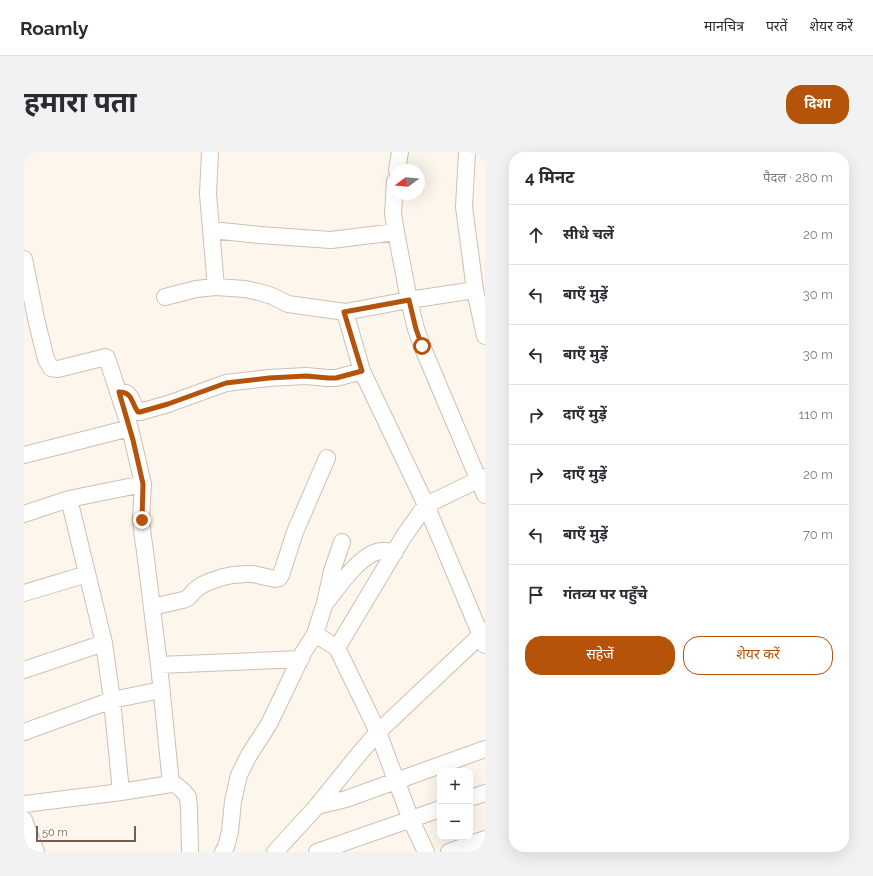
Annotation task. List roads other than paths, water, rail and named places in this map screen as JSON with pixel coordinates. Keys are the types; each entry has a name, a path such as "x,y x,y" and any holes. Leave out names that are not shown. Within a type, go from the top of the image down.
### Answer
{"street":[{"path":"210,152 208,194 216,287"},
{"path":"398,164 400,152"},
{"path":"467,152 464,207 475,290 485,336"},
{"path":"394,200 393,214 396,232 416,329 422,346 481,478 485,495"},
{"path":"212,230 331,240 396,232"},
{"path":"24,259 37,323 49,366 52,369 58,369 106,358 109,362 130,428 143,484 143,538 159,665 171,784"},
{"path":"165,297 196,289 216,287 245,289 272,296 288,304 344,312 475,290"},
{"path":"275,852 317,806 378,732 484,637 426,505 362,371 344,312"},
{"path":"119,392 124,392 130,397 136,409 140,412 168,404 226,383 269,378 306,376 336,378 362,371"},
{"path":"24,455 130,428"},
{"path":"152,607 183,600 188,598 202,585 233,575 253,574 274,579 278,578 281,575 295,532 327,458"},
{"path":"337,648 404,536 426,505 481,478"},
{"path":"24,514 69,499 143,484"},
{"path":"69,499 104,643 112,700 121,792"},
{"path":"223,852 230,832 233,801 239,774 249,755 269,724 315,634 325,603 332,571 342,542"},
{"path":"325,603 353,569 369,555 383,551 395,552"},
{"path":"24,593 87,574"},
{"path":"315,634 337,648 378,732 426,852"},
{"path":"24,670 104,643"},
{"path":"159,665 301,659"},
{"path":"24,732 112,700 161,690"},
{"path":"317,806 346,799 485,749"},
{"path":"24,804 171,784 176,785 188,797 190,852"},
{"path":"473,797 485,793"},
{"path":"317,852 437,810"},
{"path":"24,820 36,852"},
{"path":"449,852 485,839"}]}
